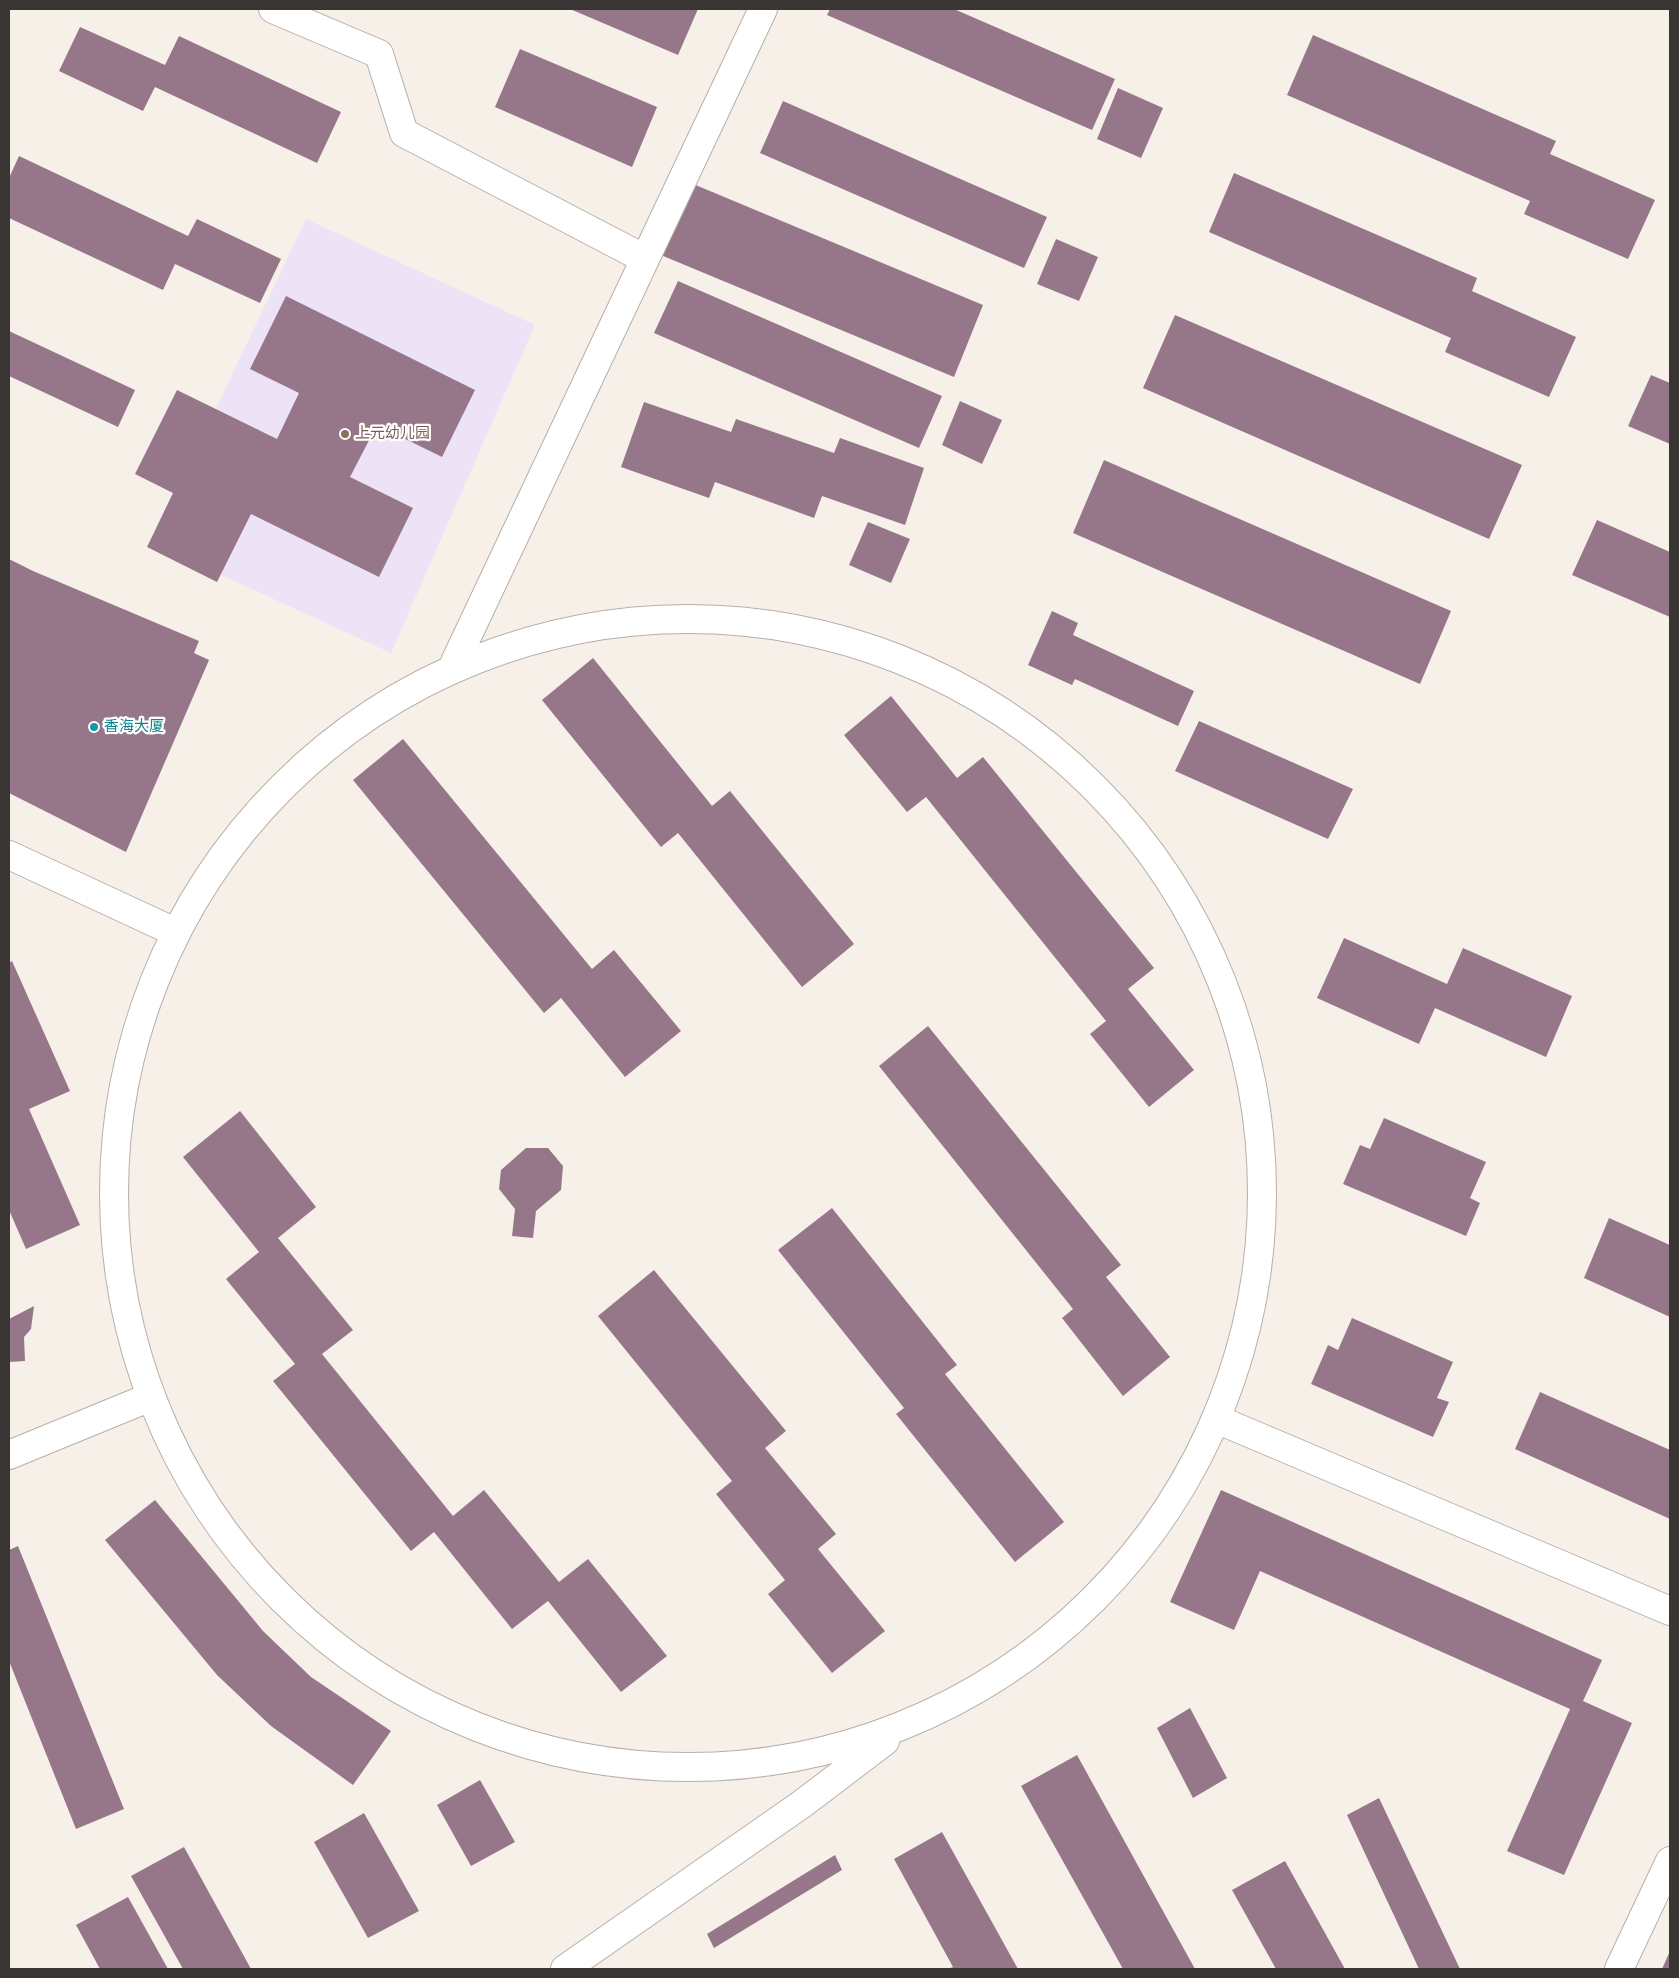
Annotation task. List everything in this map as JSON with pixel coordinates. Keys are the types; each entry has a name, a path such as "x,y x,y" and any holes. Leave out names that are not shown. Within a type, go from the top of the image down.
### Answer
{"street":[{"path":"273,9 379,54 404,134 645,259"},
{"path":"455,662 763,9"},
{"path":"565,1969 802,1804 893,1736 1029,1662 1142,1555 1221,1422 1266,1230 1244,1035 1159,857 1019,719 841,635 646,615 455,662 326,739 222,847 175,932 114,1116 114,1260 148,1398 242,1560 383,1683 555,1756 740,1770 893,1736"},
{"path":"9,855 175,932"},
{"path":"9,1455 148,1398"},
{"path":"1221,1422 1670,1611"},
{"path":"1619,1969 1670,1861"}],"shaded area":[{"name":"上元幼儿园","path":"306,219 535,325 391,653 152,543"}],"building":[{"path":"570,9 698,9 678,55"},
{"path":"830,9 954,9 1115,79 1092,130 827,15"},
{"path":"80,27 165,65 179,36 341,112 317,163 155,87 143,111 59,71"},
{"path":"1313,35 1556,141 1550,154 1655,200 1628,259 1524,214 1530,201 1287,95"},
{"path":"520,49 657,107 632,167 495,107"},
{"path":"1118,88 1163,108 1141,158 1097,139"},
{"path":"783,101 1047,217 1024,268 760,153"},
{"path":"19,156 188,236 197,219 281,259 260,303 175,264 163,290 9,218 9,178"},
{"path":"1234,173 1477,278 1472,291 1576,337 1549,397 1445,352 1451,338 1209,232"},
{"path":"686,181 983,305 954,377 656,253"},
{"path":"1056,239 1098,257 1079,301 1037,284"},
{"path":"678,281 942,396 919,448 654,333"},
{"path":"286,296 475,390 442,457 377,425 350,477 413,508 379,577 251,514 217,582 147,547 173,493 135,474 177,390 277,439 299,393 250,369"},
{"path":"1175,315 1522,465 1489,539 1143,388"},
{"path":"9,331 135,390 118,427 9,376"},
{"path":"1651,375 1670,383 1670,444 1628,426"},
{"path":"960,401 1002,420 982,464 942,445"},
{"path":"644,402 731,432 736,419 834,453 840,438 924,468 905,525 822,496 814,518 715,482 709,498 621,467"},
{"path":"1104,460 1451,611 1420,684 1073,533"},
{"path":"1597,520 1670,552 1670,617 1572,575"},
{"path":"868,522 910,539 891,583 849,565"},
{"name":"香海大厦","path":"9,559 33,571 199,641 194,653 209,660 126,852 9,793"},
{"path":"1052,611 1078,623 1073,635 1194,691 1178,726 1075,679 1072,685 1028,665"},
{"path":"593,658 712,806 730,791 854,944 802,987 678,833 661,847 542,700"},
{"path":"891,696 957,778 983,757 1154,968 1128,989 1194,1070 1149,1107 1090,1034 1106,1021 926,797 907,812 844,735"},
{"path":"1199,721 1353,789 1328,839 1175,771"},
{"path":"403,739 592,969 614,950 681,1031 625,1077 561,998 544,1013 353,780"},
{"path":"1344,938 1447,984 1463,948 1572,996 1546,1057 1435,1008 1419,1044 1317,998"},
{"path":"12,961 70,1091 29,1109 80,1225 26,1249 9,1210 9,963"},
{"path":"928,1026 1121,1265 1106,1277 1170,1357 1123,1396 1062,1318 1073,1309 879,1066"},
{"path":"240,1111 316,1207 278,1238 353,1330 322,1354 453,1516 484,1490 559,1582 588,1559 667,1656 621,1692 548,1601 512,1629 434,1532 411,1551 273,1381 295,1364 226,1279 259,1252 183,1157"},
{"path":"1384,1118 1486,1162 1470,1198 1480,1203 1466,1236 1343,1184 1360,1145 1370,1149"},
{"path":"526,1148 548,1148 563,1166 561,1190 536,1211 533,1238 512,1236 515,1209 499,1189 501,1170"},
{"path":"832,1208 957,1365 945,1374 1064,1522 1015,1562 896,1414 904,1408 778,1250"},
{"path":"1609,1218 1670,1245 1670,1317 1584,1278"},
{"path":"654,1270 786,1431 765,1448 836,1534 818,1549 885,1631 832,1673 768,1594 785,1580 716,1494 732,1481 598,1316"},
{"path":"34,1306 31,1329 24,1337 25,1361 9,1362 9,1319"},
{"path":"1352,1318 1453,1362 1437,1398 1449,1402 1433,1437 1311,1384 1328,1345 1338,1350"},
{"path":"1540,1392 1670,1450 1670,1519 1515,1449"},
{"path":"1221,1490 1602,1660 1583,1701 1632,1723 1564,1875 1507,1851 1570,1709 1260,1571 1234,1630 1170,1602"},
{"path":"155,1500 263,1631 311,1677 391,1731 353,1785 271,1726 217,1675 105,1540"},
{"path":"18,1546 124,1809 76,1829 9,1661 9,1550"},
{"path":"1190,1708 1227,1778 1193,1798 1157,1728"},
{"path":"1077,1755 1195,1969 1123,1969 1021,1786"},
{"path":"480,1780 515,1842 471,1866 437,1805"},
{"path":"1379,1798 1460,1969 1419,1969 1347,1815"},
{"path":"364,1813 419,1911 368,1938 314,1842"},
{"path":"942,1832 1018,1969 948,1969 953,1967 894,1859"},
{"path":"184,1847 251,1969 183,1969 131,1876"},
{"path":"835,1855 842,1870 714,1948 707,1934"},
{"path":"1285,1861 1345,1969 1276,1969 1232,1890"},
{"path":"128,1897 168,1969 100,1969 76,1925"},
{"path":"1670,1951 1670,1969 1662,1969"}],"place":[{"name":"上元幼儿园","path":"345,434"},
{"name":"香海大厦","path":"94,727"}]}
